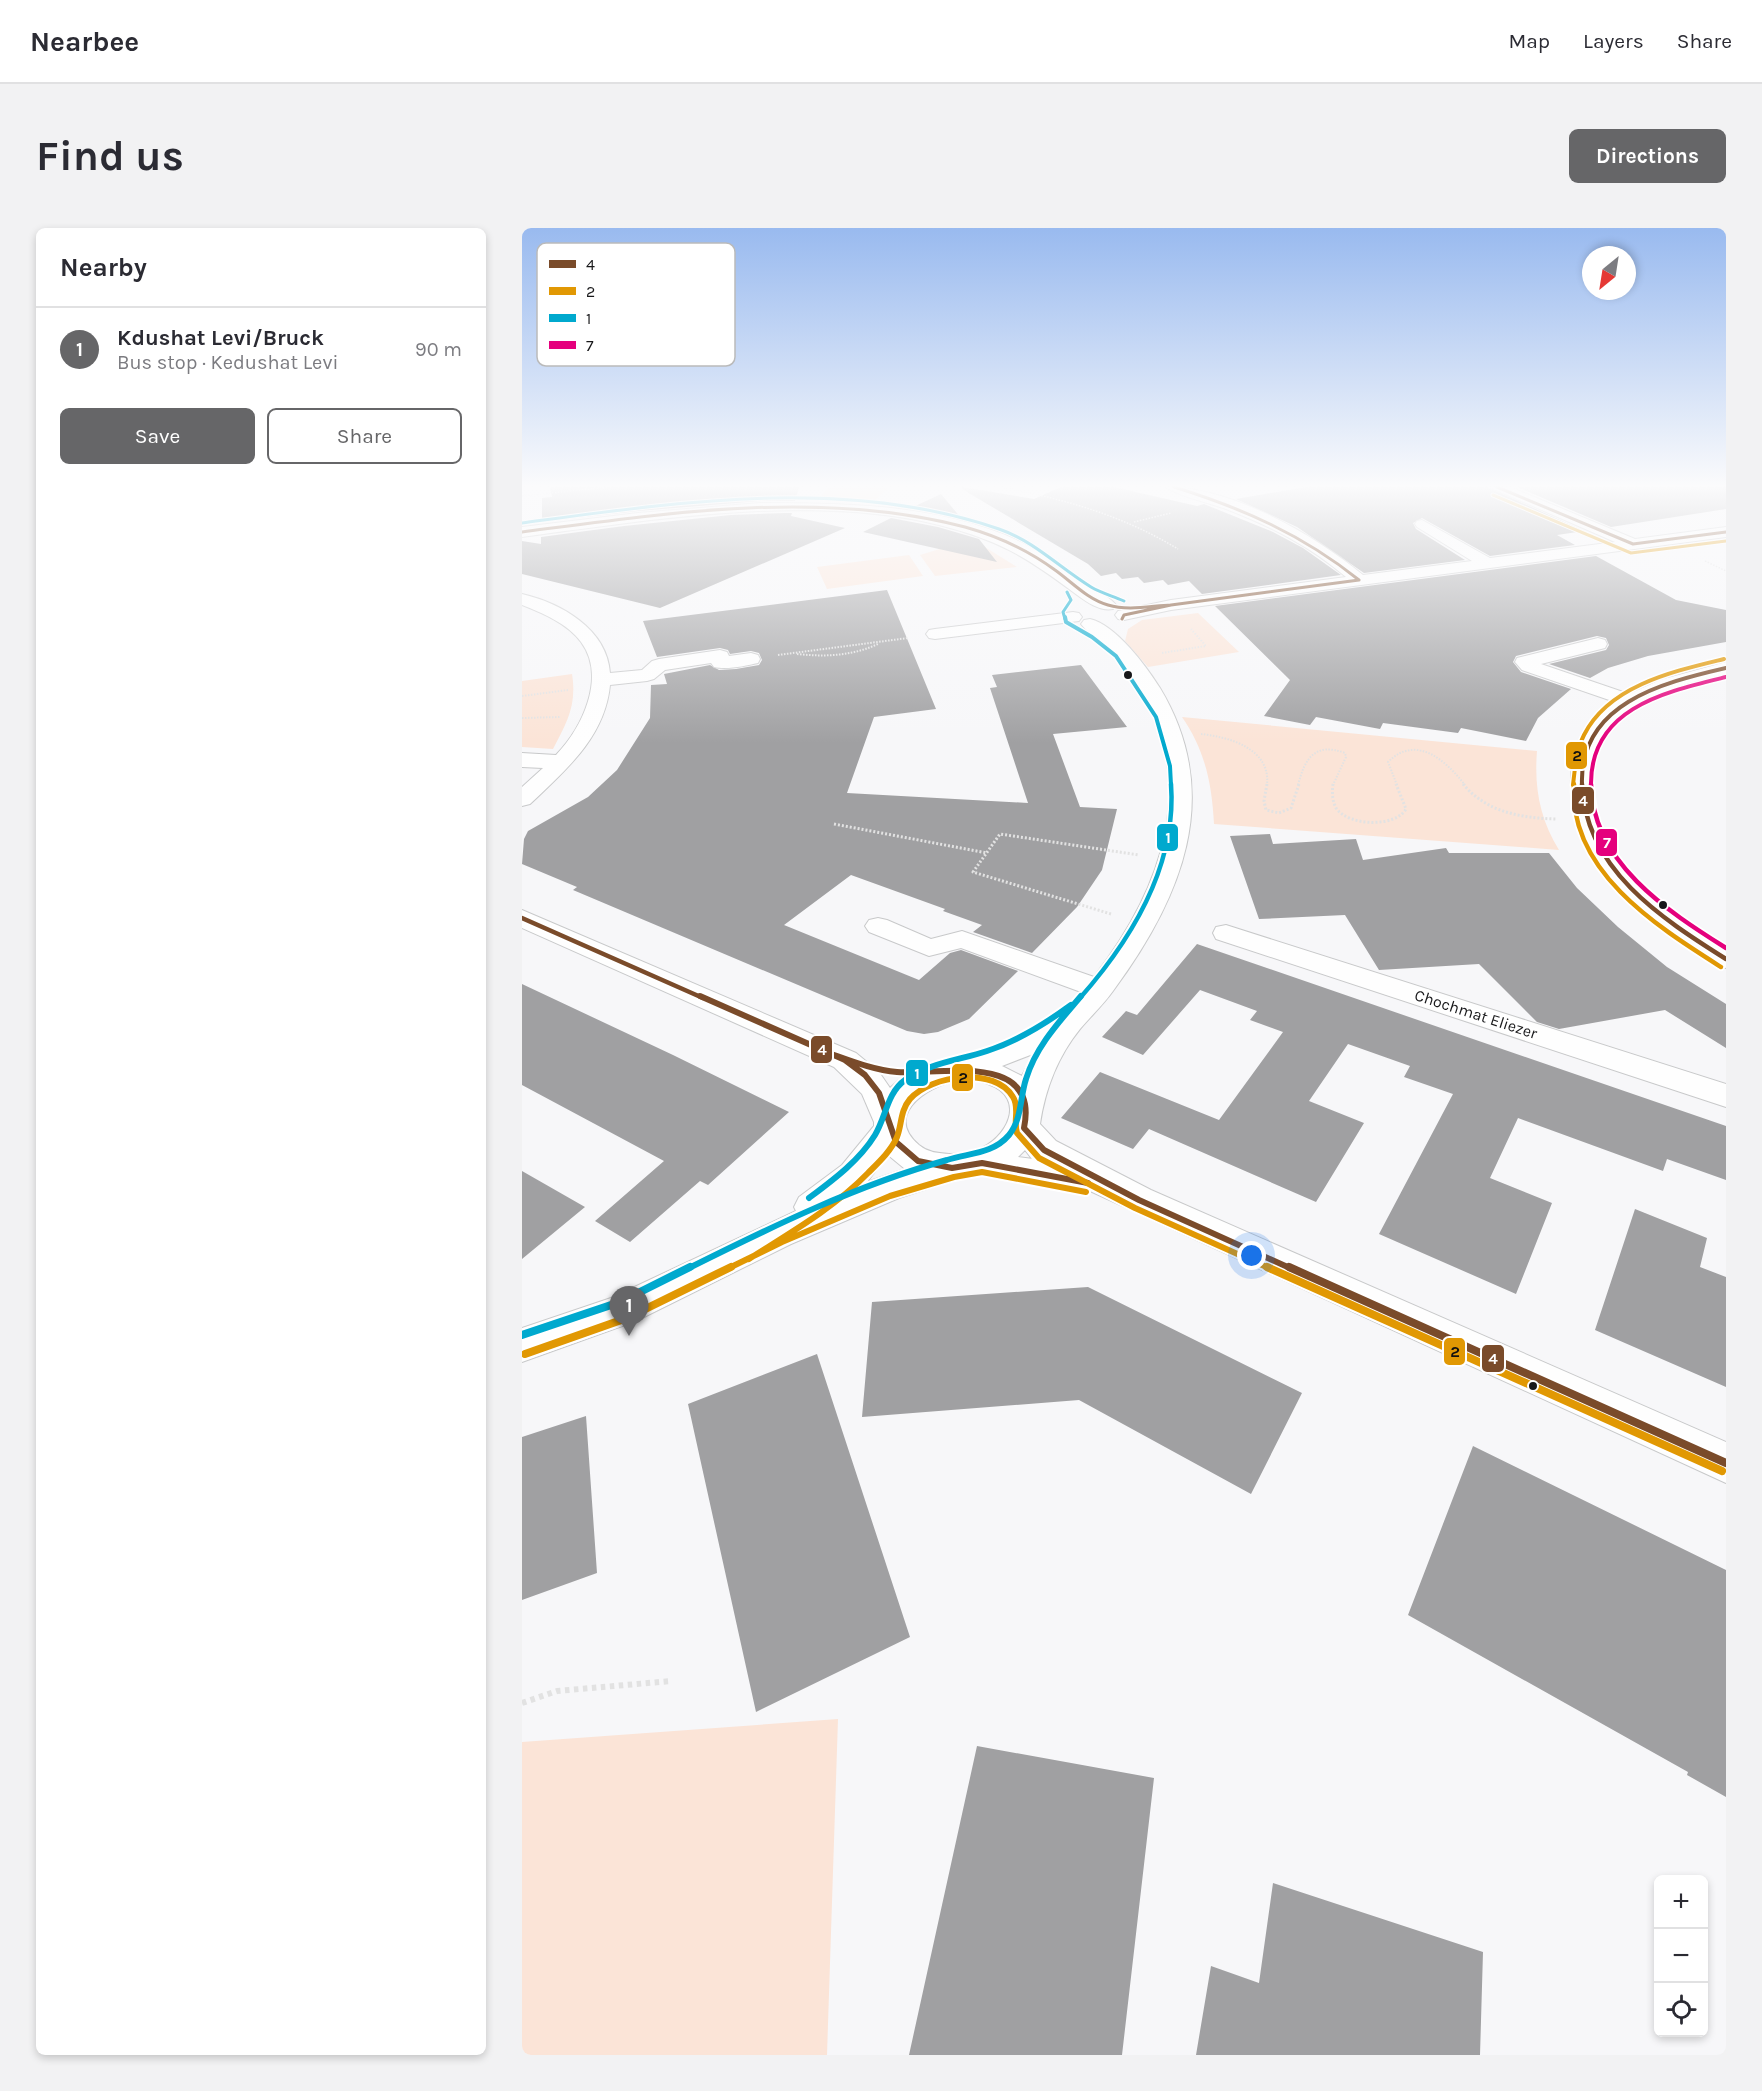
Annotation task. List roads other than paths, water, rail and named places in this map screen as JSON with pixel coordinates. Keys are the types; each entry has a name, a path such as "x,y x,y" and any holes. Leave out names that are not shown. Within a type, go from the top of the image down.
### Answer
{"street":[{"path":"1055,572 1075,588 1116,612 1412,572"},
{"path":"1351,572 1359,579"},
{"path":"1075,588 1080,598 1081,616 1126,654"},
{"path":"522,599 552,612 589,639 597,656 601,683 592,715 577,744 562,762 522,799"},
{"path":"935,634 1081,616 1106,625 1116,612"},
{"path":"522,1345 623,1310 744,1251 887,1188 1000,1154 1015,1142 1026,1117 1045,1057 1062,1032 1092,998 1145,925 1161,894 1173,860 1182,806 1179,764 1164,713 1126,654 1118,633 1116,612"},
{"path":"1598,644 1524,662 1529,666 1630,701"},
{"path":"601,683 647,675 659,665 720,656 721,663 751,659"},
{"path":"1726,668 1685,678 1651,690 1630,701 1596,729 1587,746 1581,768 1582,795 1587,819 1594,838 1614,870 1648,904 1726,959"},
{"path":"522,760 562,762"},
{"path":"522,918 845,1060 865,1076 879,1093 896,1142 918,1161 934,1166 967,1165 1059,1176 1139,1200"},
{"path":"878,926 929,948 962,939 1092,998"},
{"name":"Chochmat Eliezer","path":"1226,933 1726,1096"},
{"path":"744,1251 795,1219 854,1174 875,1152 890,1125 894,1105 906,1090 922,1079 999,1057 1031,1042 1092,998"},
{"path":"826,1052 868,1067 894,1072 916,1074 983,1070 1013,1083 1022,1094 1026,1117 1044,1150 1069,1165 1139,1200 1726,1463"}],"place":[{"name":"Kdushat Levi/Bruck","path":"629,1336"}]}
